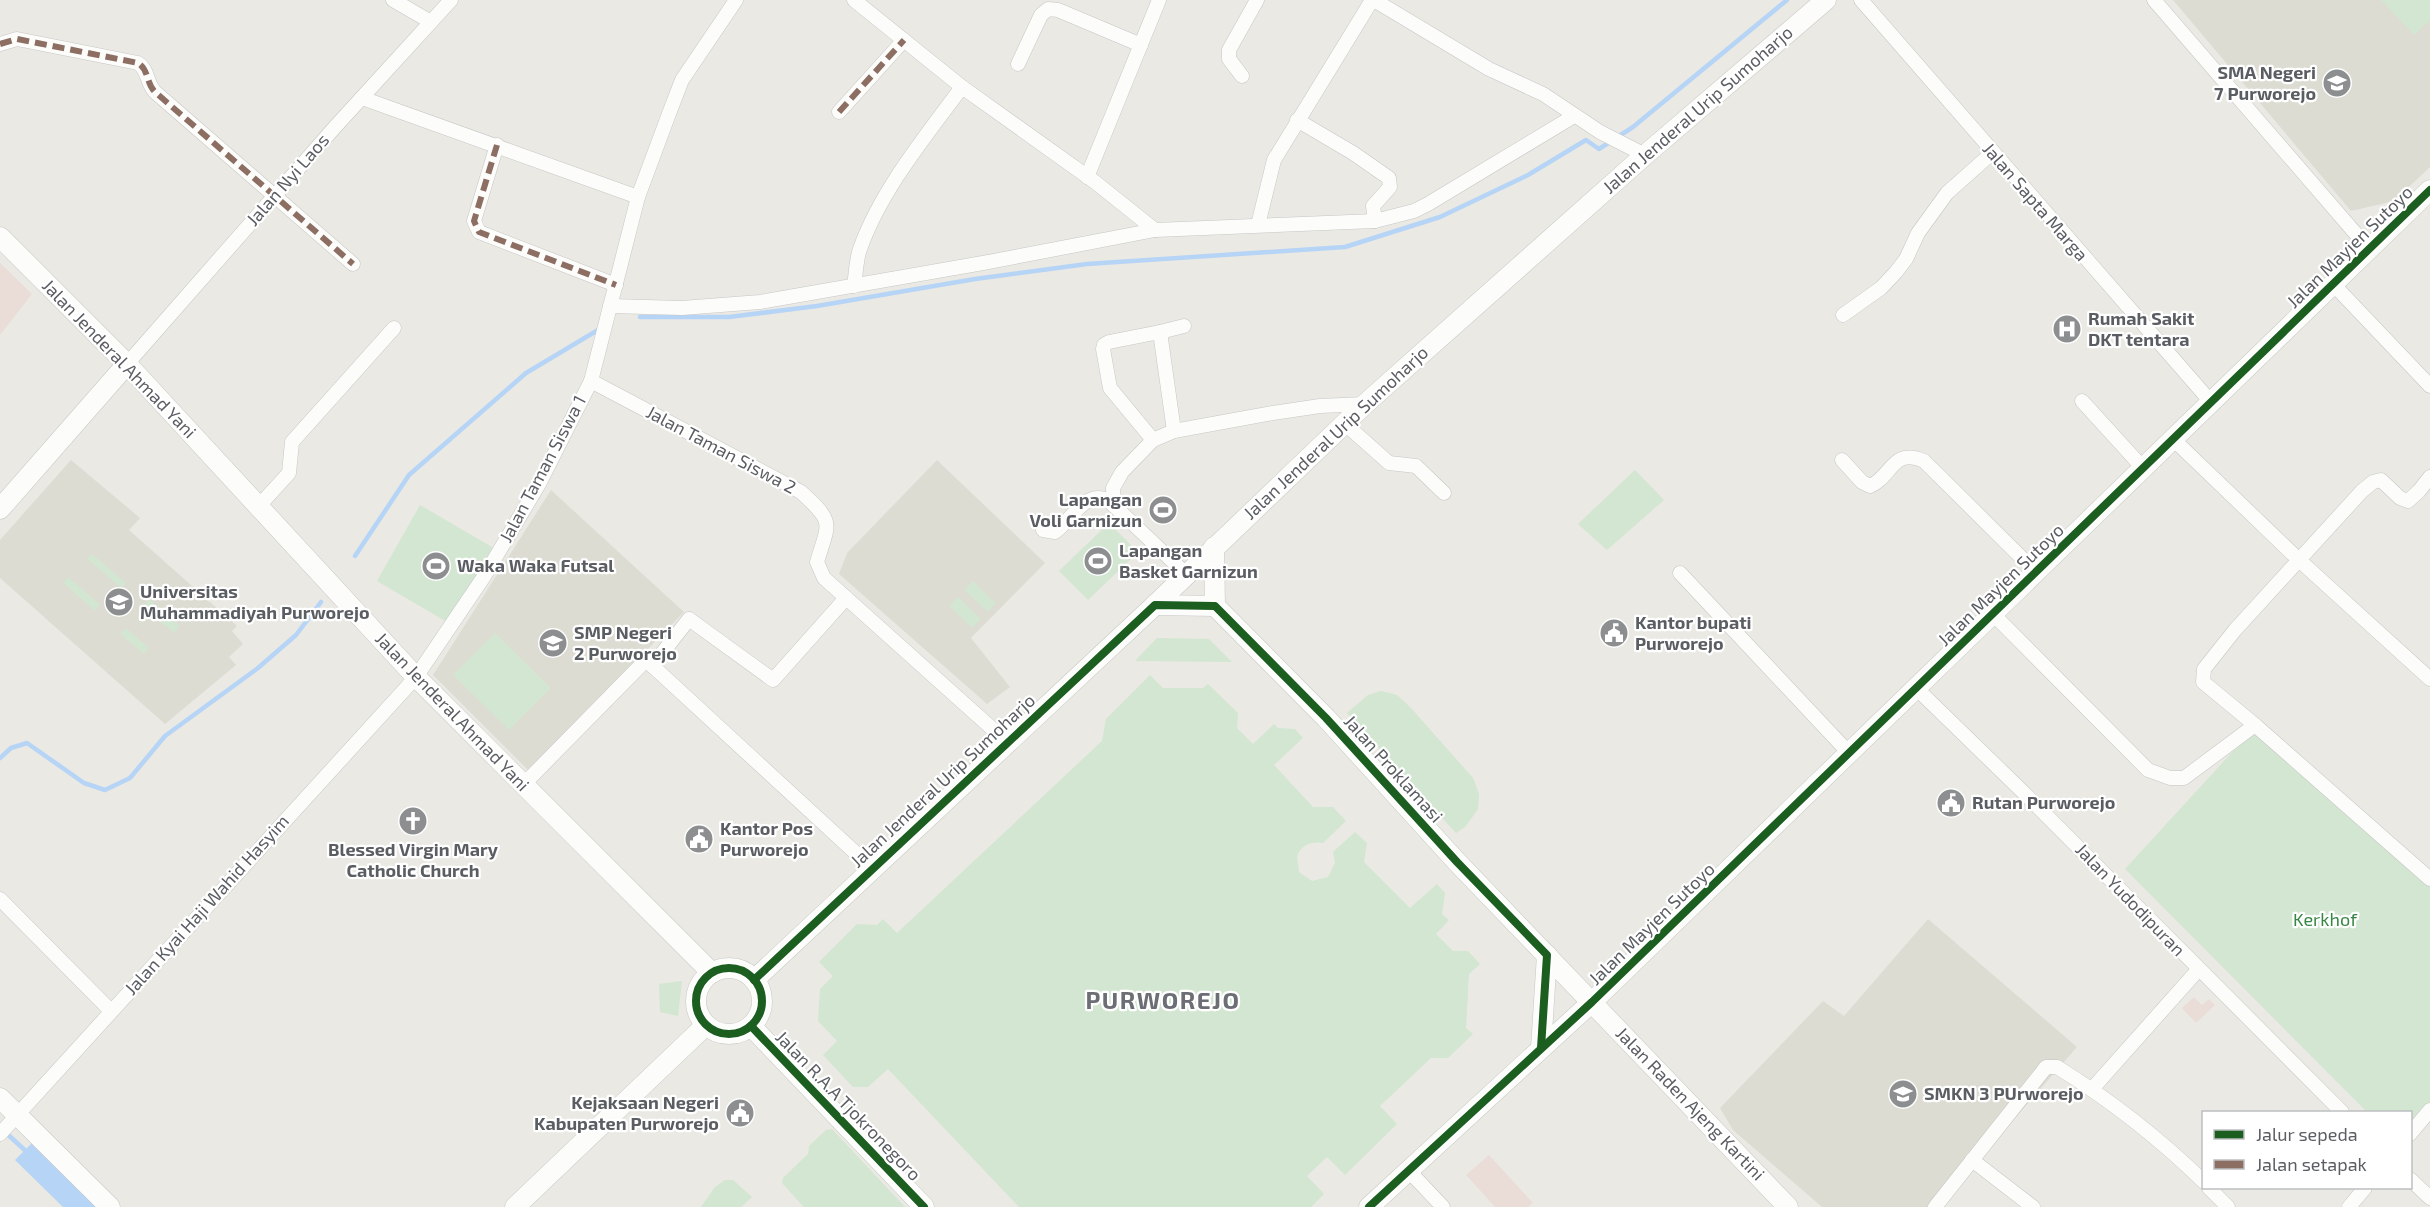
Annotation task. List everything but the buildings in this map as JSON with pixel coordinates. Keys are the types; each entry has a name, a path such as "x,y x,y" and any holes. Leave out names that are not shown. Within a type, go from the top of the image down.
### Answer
{"main road":[{"name":"Jalan Jenderal Urip Sumoharjo","path":"754,980 1006,741 1155,605 1344,423 1637,151 1826,0"},
{"name":"Jalan Mayjen Sutoyo","path":"1369,1207 1592,1002 2430,190"},
{"name":"Jalan Jenderal Ahmad Yani","path":"0,237 127,364 416,677 712,973"},
{"path":"0,509 127,364"},
{"path":"1155,605 1215,606 1214,547"},
{"name":"Jalan Proklamasi","path":"1215,606 1326,718 1458,862 1592,1002"},
{"path":"1541,1048 1547,955"},
{"path":"730,969 747,974 759,988 761,1009 751,1026 742,1032 723,1034 705,1025 697,1010 696,1001 700,985 712,973 730,969"},
{"name":"Jalan Raden Ajeng Kartini","path":"1592,1002 1788,1207"},
{"path":"515,1207 705,1025"},
{"name":"Jalan R.A.A Tjokronegoro","path":"751,1026 924,1207"},
{"path":"0,1098 110,1207"}],"street":[{"path":"393,0 431,22"},
{"name":"Jalan Nyi Laos","path":"127,364 273,197 452,0"},
{"name":"Jalan Taman Siswa 1","path":"416,677 491,565 539,484 591,381 638,197 682,80 736,0"},
{"path":"854,0 962,87 1087,177 1155,230"},
{"path":"1087,177 1159,0"},
{"path":"1242,76 1229,59 1229,50 1257,0"},
{"path":"1258,225 1274,160 1373,0 1399,6 1488,69 1543,94 1600,132 1637,151"},
{"name":"Jalan Sapta Marga","path":"1861,0 2211,402"},
{"path":"2154,0 2369,249"},
{"path":"1018,64 1041,15 1048,9 1058,10 1140,45"},
{"path":"0,44 17,39 138,63 144,67 154,93 353,264"},
{"path":"838,112 904,40"},
{"path":"854,286 860,250 882,203 918,147 962,87"},
{"path":"362,98 638,197"},
{"path":"610,306 682,308 759,302 1155,230 1375,221 1414,211 1428,204 1574,116"},
{"path":"1297,120 1353,153 1389,178 1390,187 1373,206 1375,221"},
{"path":"497,145 474,221 478,232 616,285"},
{"path":"1843,315 1881,288 1896,272 1906,259 1918,233 1947,193 1992,153"},
{"path":"2332,285 2430,386"},
{"path":"1153,440 1110,388 1104,345 1184,326"},
{"path":"258,507 289,473 292,442 394,328"},
{"path":"1160,332 1174,431"},
{"name":"Jalan Taman Siswa 2","path":"591,381 801,492 826,516 828,526 825,544 817,562 824,578 1006,741"},
{"path":"2082,401 2143,468"},
{"path":"1114,506 1113,488 1116,481 1153,440 1174,431 1272,412 1320,406 1365,404"},
{"path":"1344,423 1389,464 1416,466 1444,493"},
{"path":"2174,439 2299,560 2425,674 2430,659"},
{"path":"1842,460 1862,482 1870,486 1878,482 1894,463 1911,458 1924,461 2036,572"},
{"path":"2430,477 2420,491 2408,501 2400,498 2381,480 2373,482 2235,630 2204,669 2203,682 2430,879"},
{"path":"1043,530 1055,532 1086,501 1102,498 1114,506 1186,574"},
{"path":"1680,573 1849,753"},
{"path":"652,666 689,619 773,680 846,598"},
{"path":"1993,614 2148,770 2157,775 2184,778 2255,725"},
{"path":"523,785 646,660 872,868"},
{"name":"Jalan Kyai Haji Wahid Hasyim","path":"0,1134 416,677"},
{"name":"Jalan Yudodipuran","path":"1917,688 2022,790 2340,1111"},
{"path":"0,899 111,1011"},
{"path":"2092,1089 2198,970"},
{"path":"1935,1207 2046,1067 2057,1066 2092,1089 2142,1126 2202,1180"},
{"path":"2412,1132 2430,1110"},
{"path":"1972,1160 2033,1207"},
{"path":"1408,1170 1443,1207"},
{"path":"2412,1181 2430,1198"},
{"path":"2210,1189 2228,1207"},
{"path":"2349,1207 2365,1189"}],"shaded area":[{"name":"SMA Negeri 7 Purworejo","path":"2173,0 2430,0 2430,167 2394,201 2351,211"},
{"path":"0,263 32,294 0,335"},
{"name":"Universitas Muhammadiyah Purworejo","path":"71,460 140,518 129,530 237,626 232,631 243,644 229,657 236,665 165,724 0,578 0,540"},
{"path":"937,460 1045,563 971,638 1010,687 987,704 839,574 847,553"},
{"name":"SMP Negeri 2 Purworejo","path":"551,490 684,612 529,771 433,675"},
{"name":"SMKN 3 PUrworejo","path":"1928,919 2077,1047 1937,1207 1822,1207 1733,1130 1720,1108 1823,1001 1844,1016"},
{"path":"2194,997 2202,1005 2209,999 2215,1005 2196,1023 2182,1008"},
{"path":"1489,1155 1533,1203 1528,1207 1495,1207 1466,1175"}],"green space":[{"path":"2381,0 2430,0 2430,20 2414,35"},
{"path":"1635,470 1664,500 1607,550 1578,524"},
{"name":"Waka Waka Futsal","path":"420,505 497,550 447,622 377,581"},
{"name":"Lapangan Basket Garnizun","path":"1109,523 1138,552 1088,600 1059,571"},
{"path":"92,554 126,583 121,588 87,559"},
{"path":"68,577 100,604 95,611 63,583"},
{"path":"973,581 996,603 988,612 964,590"},
{"path":"958,597 981,619 972,628 949,606"},
{"path":"149,599 180,626 174,633 142,607"},
{"path":"126,628 149,648 144,654 120,634"},
{"path":"495,633 551,688 509,730 453,675"},
{"path":"1157,638 1209,639 1232,662 1135,661"},
{"path":"1150,675 1163,688 1203,688 1208,684 1238,713 1237,728 1253,744 1274,724 1278,728 1295,729 1303,738 1274,765 1313,807 1333,807 1346,821 1323,843 1311,843 1301,849 1297,856 1299,872 1312,881 1328,877 1335,863 1333,852 1355,832 1367,843 1364,862 1410,908 1437,884 1445,893 1442,914 1449,920 1436,934 1453,951 1468,951 1480,964 1469,974 1466,1028 1473,1034 1448,1058 1431,1058 1380,1106 1397,1124 1345,1175 1327,1157 1307,1176 1324,1194 1311,1207 1019,1207 888,1069 868,1087 853,1087 823,1055 837,1041 818,1021 820,989 833,976 819,962 857,924 877,925 883,919 897,933 1102,741 1106,719"},
{"path":"1381,691 1397,695 1410,707 1473,778 1479,794 1478,809 1465,827 1456,833 1347,713 1368,695"},
{"name":"Kerkhof","path":"2257,725 2430,871 2430,1122 2412,1143 2412,1111 2366,1111 2125,869"},
{"path":"682,981 678,1016 660,1012 659,984"},
{"path":"832,1129 905,1207 804,1207 782,1183 783,1178 808,1154 809,1146 826,1130"},
{"path":"725,1180 733,1180 752,1197 741,1207 701,1207 715,1187"}],"water":[{"path":"34,1141 101,1207 63,1207 15,1160"}],"waterway":[{"path":"640,317 729,317 817,306 975,279 1087,264 1345,247 1440,217 1528,175 1586,140 1599,149 1633,127 1787,0"},
{"path":"355,556 409,475 526,373 598,330"},
{"path":"0,758 11,748 27,743 84,783 105,790 130,778 165,736 258,668 296,635 321,602"},
{"path":"4,1131 29,1154"}],"marked path":[{"path":"0,44 17,39 138,63 144,69 155,92 353,264"},
{"path":"839,112 904,40"},
{"path":"497,145 474,221 479,232 616,285"}],"cycle path":[{"path":"1369,1207 1592,1002 2430,190"},
{"path":"754,980 1155,605 1215,606 1326,718 1457,862 1547,955 1541,1048"},
{"path":"729,968 742,971 752,978 759,988 762,1001 759,1014 752,1024 742,1031 729,1034 716,1031 706,1024 699,1014 696,1001 699,988 706,978 716,971 729,968"},
{"path":"751,1026 924,1207"}],"place":[{"name":"SMA Negeri 7 Purworejo","path":"2337,83"},
{"name":"Rumah Sakit DKT tentara","path":"2067,329"},
{"name":"Lapangan Voli Garnizun","path":"1163,510"},
{"name":"Lapangan Basket Garnizun","path":"1098,561"},
{"name":"Waka Waka Futsal","path":"436,566"},
{"name":"Universitas Muhammadiyah Purworejo","path":"119,602"},
{"name":"Kantor bupati Purworejo","path":"1614,633"},
{"name":"SMP Negeri 2 Purworejo","path":"553,643"},
{"name":"Rutan Purworejo","path":"1951,803"},
{"name":"Blessed Virgin Mary Catholic Church","path":"413,821"},
{"name":"Kantor Pos Purworejo","path":"699,839"},
{"name":"SMKN 3 PUrworejo","path":"1903,1094"},
{"name":"Kejaksaan Negeri Kabupaten Purworejo","path":"740,1113"}],"district":[{"name":"PURWOREJO","path":"1163,1001"}]}
